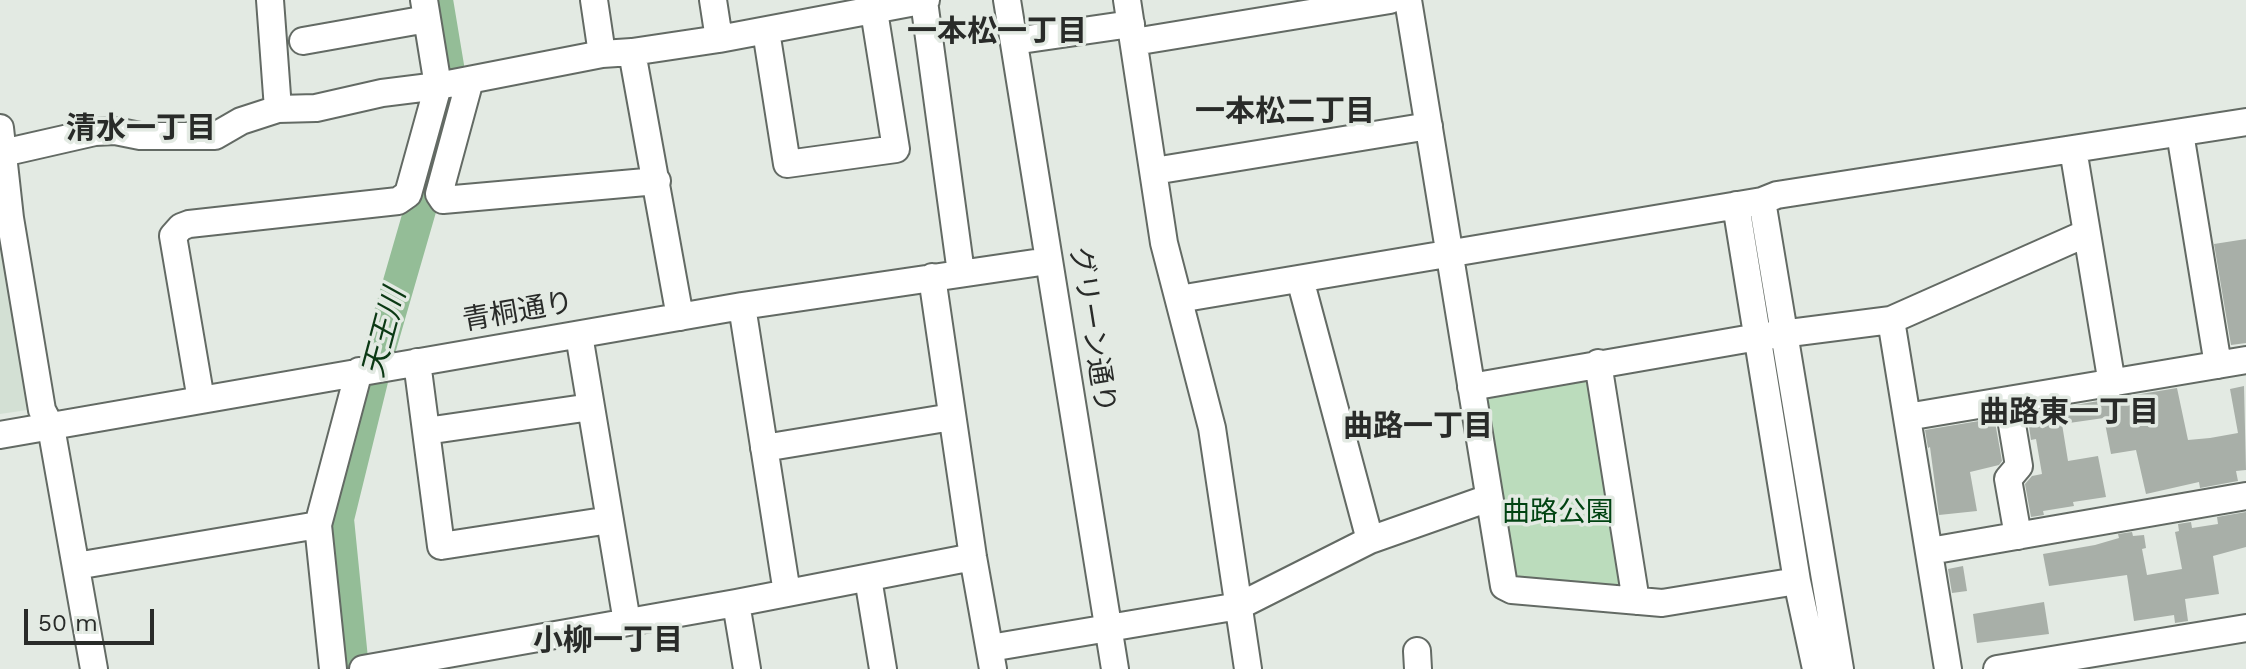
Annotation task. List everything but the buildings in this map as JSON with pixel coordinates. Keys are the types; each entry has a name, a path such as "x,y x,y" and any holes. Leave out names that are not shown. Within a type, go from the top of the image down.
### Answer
{"street":[{"path":"270,0 278,109"},
{"path":"594,0 602,54"},
{"path":"713,0 719,39"},
{"name":"グリーン通り","path":"1007,0 1115,669"},
{"path":"1014,41 1131,22 1390,0"},
{"path":"1408,0 1504,586 1512,590 1662,603 1797,581"},
{"path":"94,669 51,427 42,410 10,218 1,141 115,131 140,136 215,136 241,121 278,109 316,108 382,93 438,86 602,54 766,31 919,1 961,273"},
{"path":"201,400 173,236 181,227 398,201 408,194 438,86 426,9 303,41"},
{"path":"766,31 787,164 896,149 874,11"},
{"path":"1131,22 1164,243 1212,428 1248,669"},
{"path":"632,52 680,317"},
{"path":"470,80 439,194 443,200 657,181"},
{"path":"1179,299 1762,201 1777,195 2246,122"},
{"path":"1154,171 1429,126"},
{"path":"2180,133 2218,365"},
{"path":"2073,149 2112,384"},
{"path":"1762,201 1840,669"},
{"path":"1736,205 1797,581 1816,669"},
{"path":"1471,387 1758,337 1891,320 2087,233"},
{"name":"青桐通り","path":"0,435 742,306 1048,261"},
{"path":"932,277 973,557 992,658 1108,628 1239,606 1370,540 1489,498"},
{"path":"1300,279 1370,540"},
{"path":"742,306 787,593"},
{"path":"1891,320 1948,669"},
{"path":"579,335 627,622"},
{"path":"1907,417 2246,360"},
{"path":"417,362 441,546 610,520"},
{"path":"1598,363 1636,601"},
{"path":"333,669 318,525 359,371"},
{"path":"2008,401 2019,466 2008,479 2018,536"},
{"path":"426,431 591,407"},
{"path":"764,448 952,417"},
{"path":"1930,551 2246,496"},
{"path":"76,566 318,525"},
{"path":"366,669 973,557"},
{"path":"868,578 883,669"},
{"path":"736,603 747,669"},
{"path":"1997,669 2246,628"}],"shaded area":[{"path":"0,181 34,409 0,414"}],"green space":[{"name":"曲路公園","path":"1583,374 1592,381 1627,586 1619,590 1511,577 1481,396"}],"waterway":[{"name":"天王川","path":"353,669 338,519 380,348 453,96 437,0"}],"district":[{"name":"一本松一丁目","path":"997,32"},
{"name":"一本松二丁目","path":"1285,112"},
{"name":"清水一丁目","path":"141,129"},
{"name":"曲路東一丁目","path":"2069,413"},
{"name":"曲路一丁目","path":"1418,427"},
{"name":"小柳一丁目","path":"608,641"}]}
